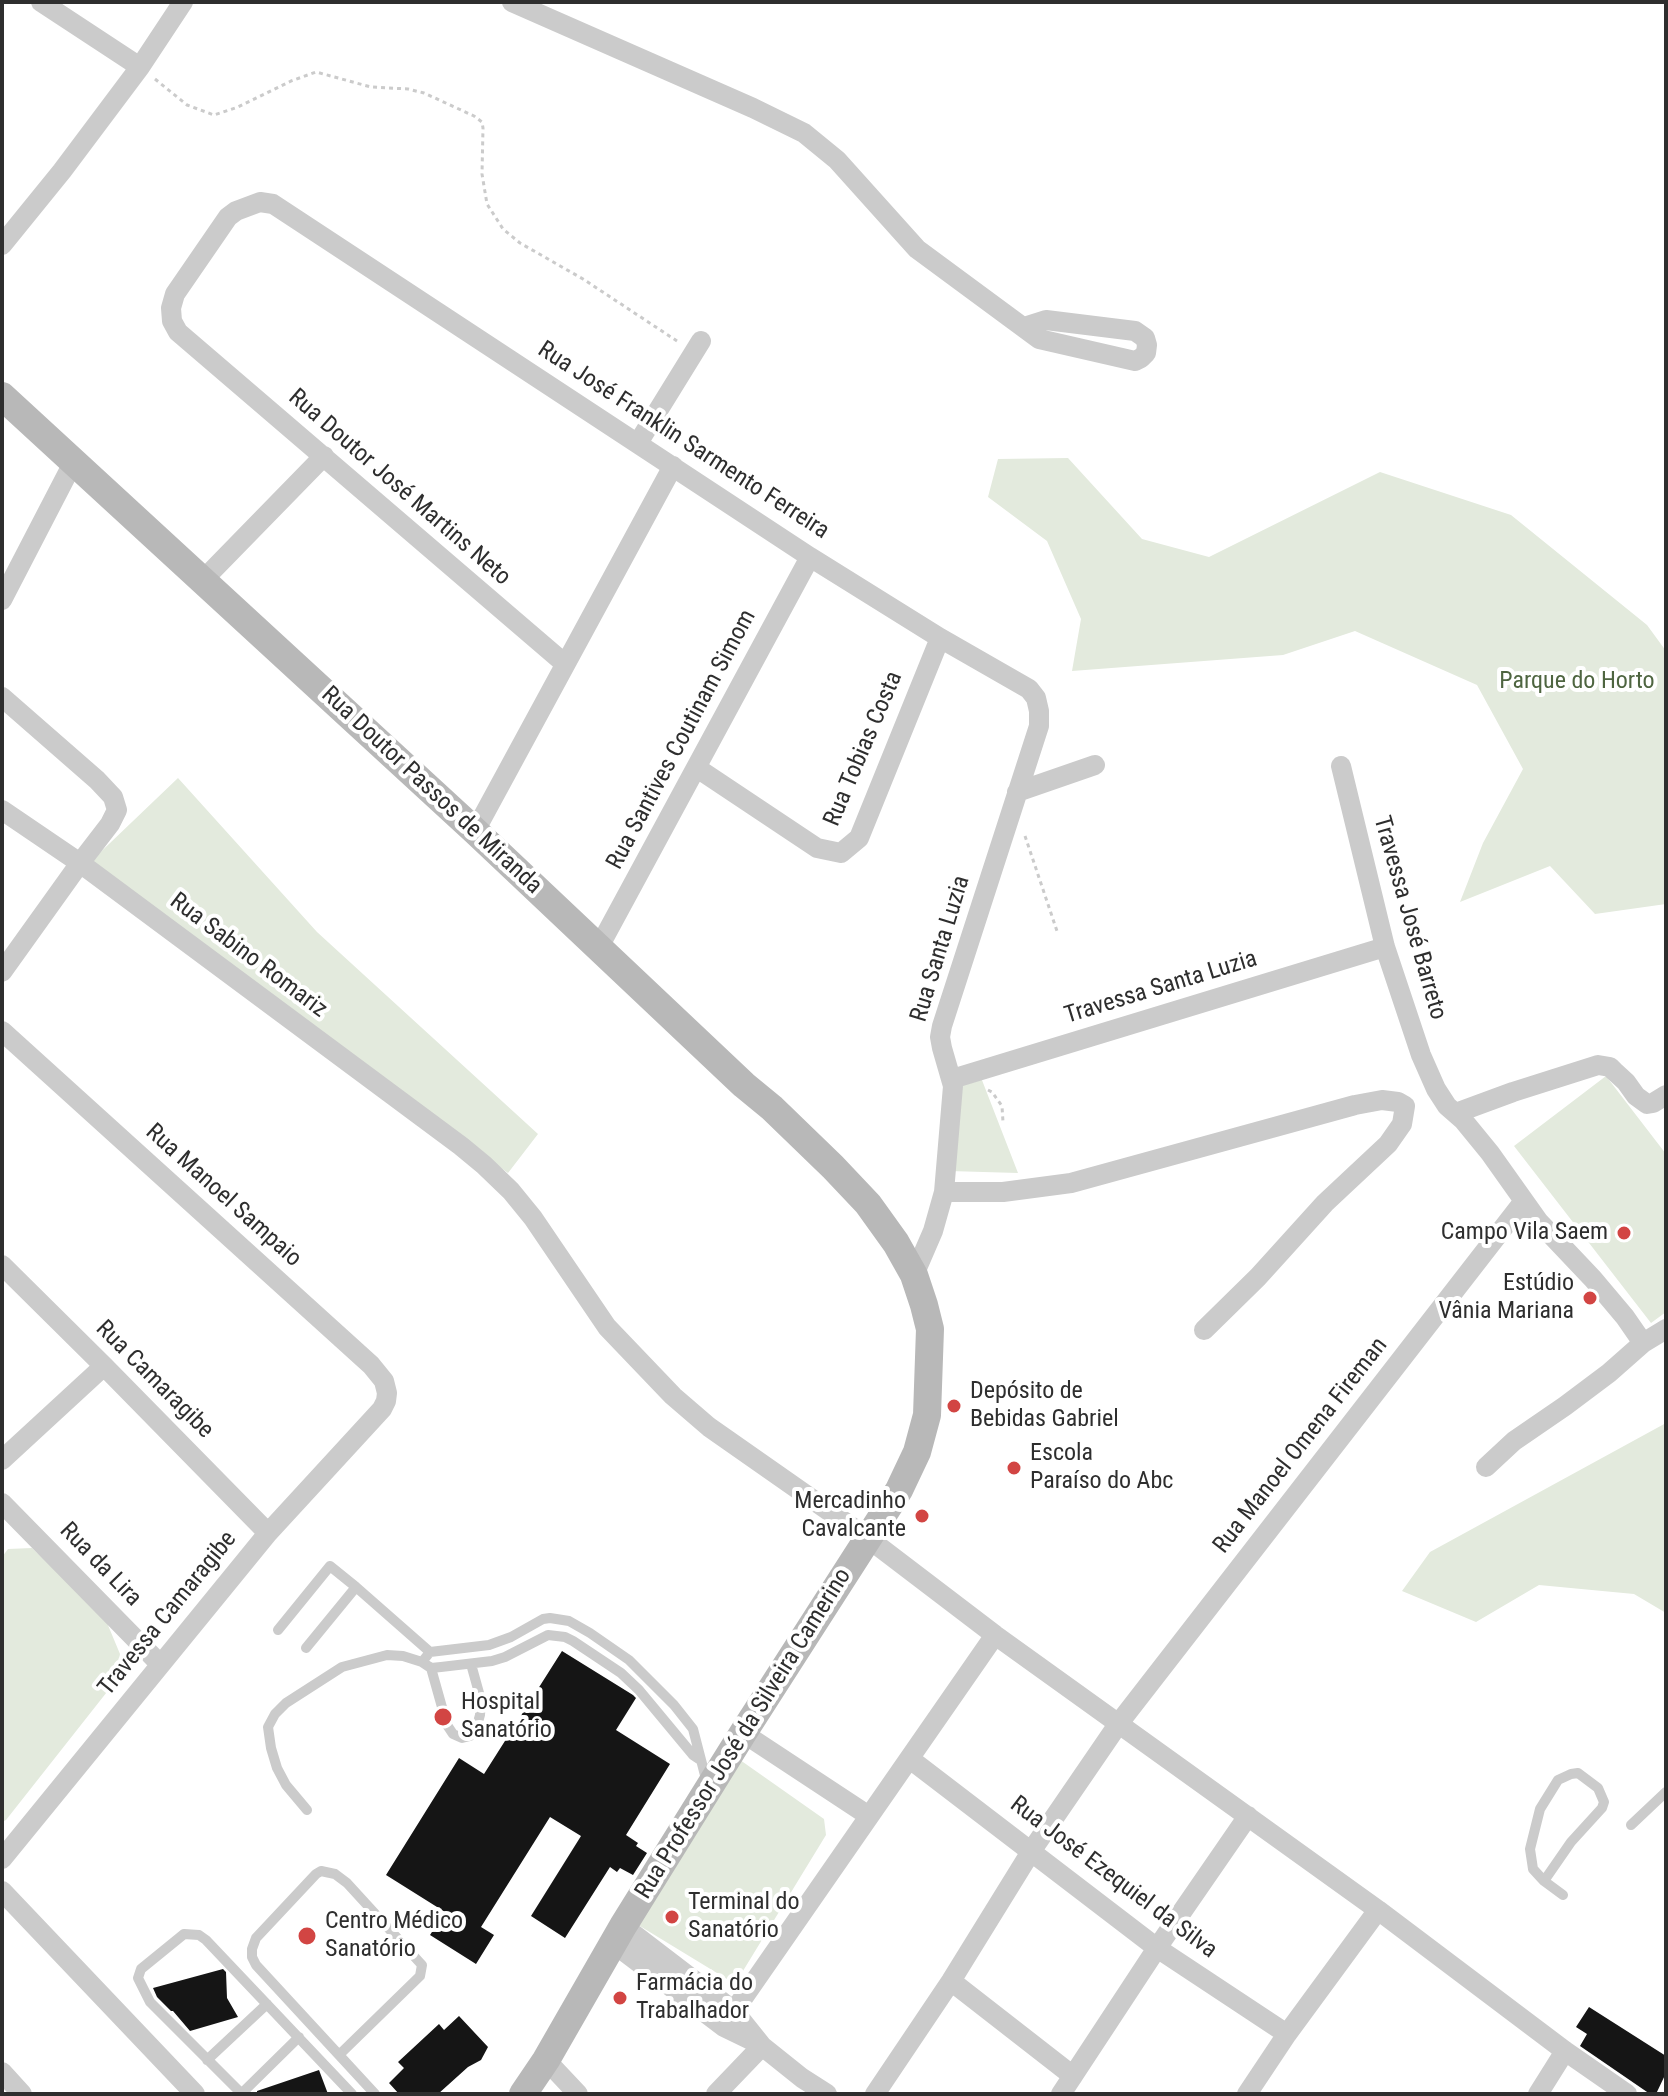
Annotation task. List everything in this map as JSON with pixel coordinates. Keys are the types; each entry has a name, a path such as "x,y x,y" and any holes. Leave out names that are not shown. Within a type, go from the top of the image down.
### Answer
{"street":[{"path":"41,2 140,67"},
{"path":"2,245 140,67 183,2"},
{"path":"512,2 804,133 854,177 917,249 1039,339 1135,361 1146,353 1145,338 1135,331 1046,320 1024,327"},
{"name":"Rua Doutor José Martins Neto","path":"273,204 260,202 228,217 175,294 171,308 172,321 178,332 564,663"},
{"name":"Rua José Franklin Sarmento Ferreira","path":"273,204 810,557 1029,689 1036,698 1039,711 1036,734"},
{"path":"638,443 697,347"},
{"name":"Rua Doutor Passos de Miranda","path":"2,396 475,831 807,1141 856,1191"},
{"path":"203,580 324,456"},
{"path":"3,594 74,461"},
{"path":"475,831 673,466"},
{"name":"Rua Santives Coutinam Simom","path":"599,947 810,557"},
{"name":"Rua Tobias Costa","path":"697,768 817,848 841,853 859,838 940,638"},
{"path":"2,697 97,780 113,797 117,810 2,972"},
{"name":"Rua Santa Luzia","path":"914,1275 933,1231 944,1192 953,1086 958,1077 942,1048 942,1026 1036,734"},
{"path":"1015,797 1095,765"},
{"name":"Travessa José Barreto","path":"1341,766 1385,947 1421,1055 1436,1089 1447,1106 1490,1153 1539,1222 1593,1279 1643,1343"},
{"name":"Rua Sabino Romariz","path":"2,810 80,863 461,1146 511,1191 541,1229 607,1327 673,1396 709,1427 869,1539 995,1635 1378,1910 1627,2094"},
{"name":"Travessa Santa Luzia","path":"958,1077 1385,947"},
{"name":"Rua Manoel Sampaio","path":"2,1031 371,1365 384,1381 387,1393 382,1409"},
{"path":"1456,1113 1598,1065 1610,1067 1647,1104 1666,1095"},
{"path":"1405,1106 1436,1089"},
{"path":"944,1192 1003,1192 1071,1183 1355,1105 1382,1100 1405,1106"},
{"path":"1204,1330 1258,1277 1325,1203 1388,1144 1402,1124 1405,1106"},
{"name":"Rua Professor José da Silveira Camerino","path":"523,2094 743,1733 869,1539 899,1490 917,1452 927,1415 930,1329 914,1275 884,1225 856,1191"},
{"name":"Rua Manoel Omena Fireman","path":"875,2094 951,1981 1032,1850 1119,1723 1524,1201"},
{"name":"Rua Camaragibe","path":"2,1265 268,1533"},
{"path":"1486,1467 1507,1446 1666,1329"},
{"path":"2,1460 104,1366"},
{"name":"Travessa Camaragibe","path":"2,1859 268,1533 382,1409"},
{"name":"Rua da Lira","path":"2,1503 160,1664"},
{"path":"734,2011 995,1635"},
{"path":"743,1733 869,1816"},
{"name":"Rua José Ezequiel da Silva","path":"910,1759 1157,1948 1287,2034"},
{"path":"1061,2094 1248,1816"},
{"path":"2,1891 195,2094"},
{"path":"1247,2094 1378,1910"},
{"path":"618,1934 734,2011 762,2046 804,2086 827,2094"},
{"path":"618,1934 724,2027 762,2046"},
{"path":"951,1981 1073,2076"},
{"path":"716,2094 762,2046"},
{"path":"1538,2094 1565,2051"},
{"path":"546,2060 578,2094"},
{"path":"2,2072 22,2094"}],"lane":[{"path":"278,1630 330,1566 430,1652 500,1642 543,1619 569,1621 618,1652 650,1678 693,1729 709,1789"},
{"path":"306,1648 356,1587"},
{"path":"307,1810 286,1785 277,1768 268,1727 275,1714 342,1667 387,1655 403,1656 427,1665 471,1664 505,1657 548,1635 565,1637 630,1682 699,1759"},
{"path":"430,1652 427,1665 447,1725 453,1734 462,1738 470,1736 476,1729 480,1715 481,1700 471,1664"},
{"path":"1544,1881 1604,1802 1598,1788 1578,1773 1558,1780 1540,1809 1533,1832 1533,1869 1544,1881 1563,1895"},
{"path":"1631,1825 1666,1792"},
{"path":"340,2054 420,1976 422,1965 347,1883 335,1874 321,1871 256,1938 252,1957 375,2094"},
{"path":"299,2037 242,2094 150,2002 138,1978 141,1969 184,1934 199,1935 206,1940 299,2037 352,2094"},
{"path":"207,2060 267,2004"}],"path":[{"path":"140,67 187,105 214,115 316,72 371,87 415,91 474,116 483,124 482,174 487,204 503,229 520,243 697,347"},
{"path":"1015,797 1058,934"},
{"path":"958,1077 992,1092 1002,1106 1003,1122"}],"green space":[{"name":"Parque do Horto","path":"1068,458 1142,539 1209,557 1380,472 1511,515 1647,625 1666,651 1666,904 1595,914 1550,866 1460,902 1483,843 1523,769 1477,685 1355,631 1283,655 1072,671 1081,619 1047,541 988,497 998,459"},
{"path":"178,778 317,932 538,1134 508,1173 87,865"},
{"path":"980,1075 1018,1173 949,1171 961,1077"},
{"name":"Campo Vila Saem","path":"1606,1076 1666,1154 1666,1312 1651,1323 1514,1146"},
{"path":"1666,1423 1666,1613 1634,1594 1539,1585 1476,1622 1402,1591 1430,1552"},
{"path":"32,1548 105,1618 120,1654 114,1683 2,1822 2,1557 8,1549"},
{"path":"733,1755 824,1819 826,1835 735,1984 630,1920"}],"building":[{"path":"562,1651 636,1698 616,1730 670,1764 626,1835 647,1853 633,1875 620,1868 617,1872 610,1867 565,1938 531,1916 581,1836 550,1817 481,1927 494,1935 476,1964 430,1935 445,1912 386,1875 459,1758 484,1774"},
{"path":"223,1969 226,1972 227,1998 238,2017 190,2031 157,1997 153,1988"},
{"path":"1589,2007 1666,2056 1666,2073 1656,2094 1650,2094 1580,2046 1587,2034 1576,2027"},
{"name":"Centro Médico Sanatório","path":"459,2016 488,2047 481,2060 468,2067 438,2094 399,2094 389,2083 404,2068 398,2062 439,2024 444,2030"},
{"path":"319,2070 328,2094 257,2094 257,2091"}],"place":[{"name":"Campo Vila Saem","path":"1624,1233"},
{"name":"Estúdio Vânia Mariana","path":"1590,1298"},
{"name":"Depósito de Bebidas Gabriel","path":"954,1406"},
{"name":"Escola Paraíso do Abc","path":"1014,1468"},
{"name":"Mercadinho Cavalcante","path":"922,1516"},
{"name":"Hospital Sanatório","path":"443,1717"},
{"name":"Terminal do Sanatório","path":"672,1917"},
{"name":"Centro Médico Sanatório","path":"307,1936"},
{"name":"Farmácia do Trabalhador","path":"620,1998"}]}
